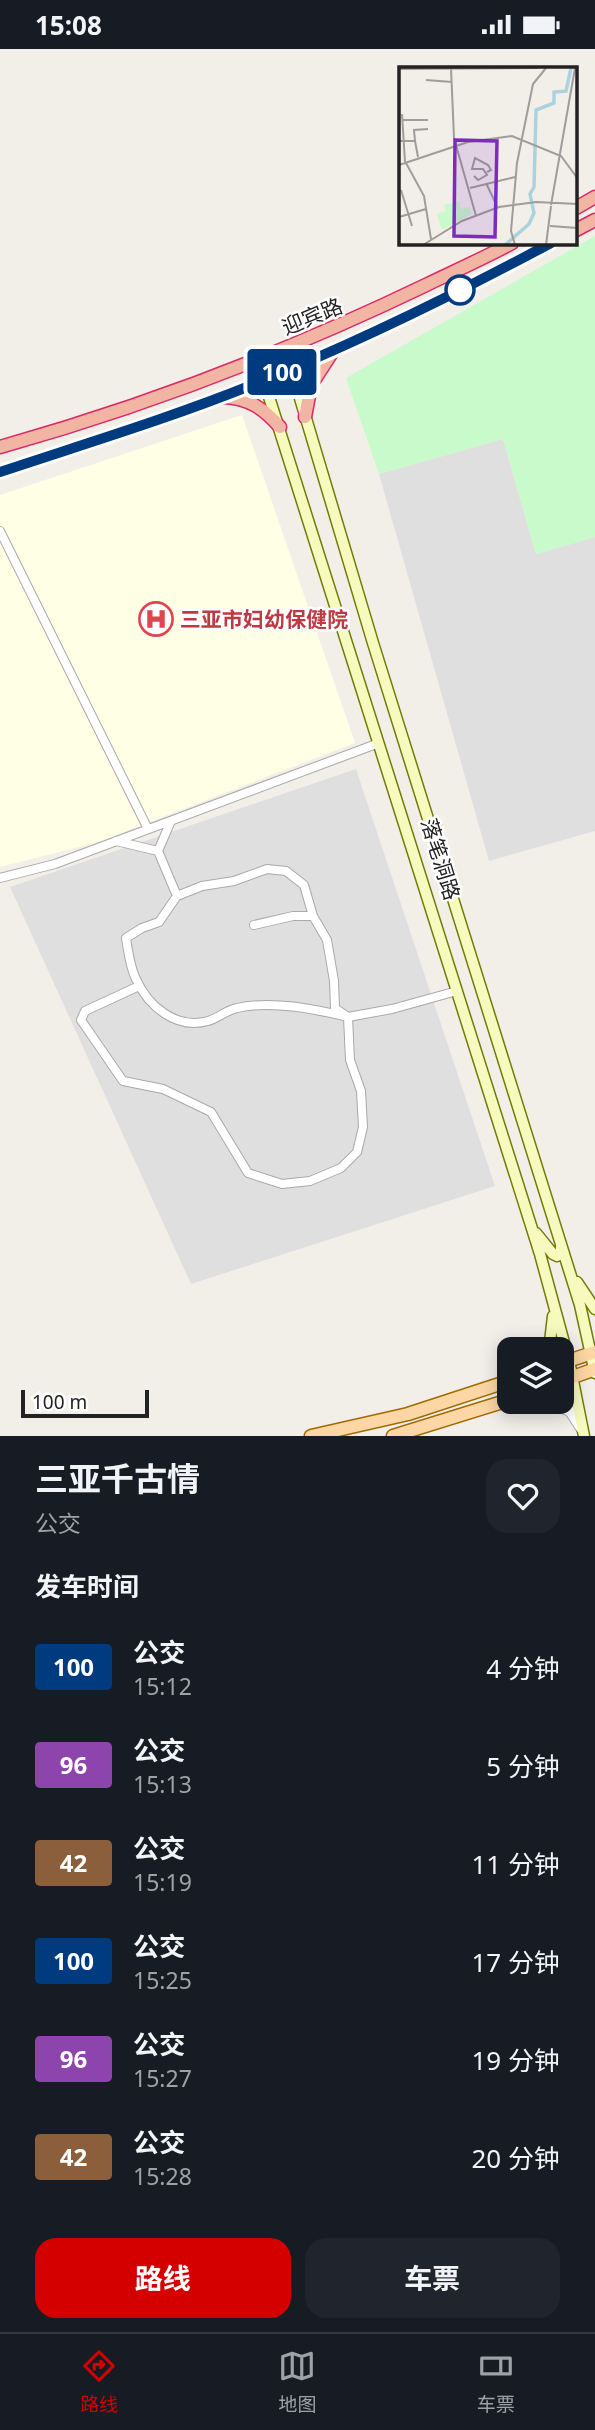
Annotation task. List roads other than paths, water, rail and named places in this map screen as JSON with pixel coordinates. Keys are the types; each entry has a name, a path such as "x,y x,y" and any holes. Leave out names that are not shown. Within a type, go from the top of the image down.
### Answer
{"highway":[{"path":"578,207 595,197"},
{"path":"578,229 595,220"},
{"name":"迎宾路","path":"0,447 79,425 285,348 352,321 508,245"},
{"name":"迎宾路","path":"0,472 125,431 264,380 487,277 547,245"},
{"path":"305,417 311,385 335,348"},
{"path":"220,397 233,397 254,403 266,411 280,427"}],"main road":[{"name":"落笔洞路","path":"285,348 373,643 580,1305 595,1370"},
{"name":"落笔洞路","path":"257,359 528,1218 550,1292 560,1337"},
{"path":"528,1218 553,1254 561,1254 561,1246"},
{"path":"569,1271 595,1309"},
{"path":"550,1292 554,1318 551,1337"},
{"path":"574,1359 593,1353"},
{"path":"574,1377 595,1370"},
{"path":"311,1436 408,1414 497,1385"},
{"name":"落笔洞路","path":"574,1403 583,1434"},
{"path":"393,1436 497,1405"}],"street":[{"path":"0,531 148,829"},
{"path":"0,878 55,864 379,743"},
{"path":"171,821 158,851 177,896"},
{"path":"117,841 158,851"},
{"path":"348,1017 335,1008 334,981 327,940 313,916 304,885 286,871 267,869 234,881 202,886 177,896 159,922 126,938 134,977 144,994 167,1016 186,1023 208,1021 236,1008 278,1006 309,1008 348,1017 392,1009 457,991"},
{"path":"254,925 293,916 313,916"},
{"path":"139,986 85,1011 82,1020 123,1081 163,1089 211,1112 248,1173 282,1184 310,1181 341,1168 357,1152 363,1127 361,1091 350,1060 348,1017"},
{"path":"572,1414 583,1434"}],"place":[{"name":"三亚市妇幼保健院","path":"156,619"}]}
